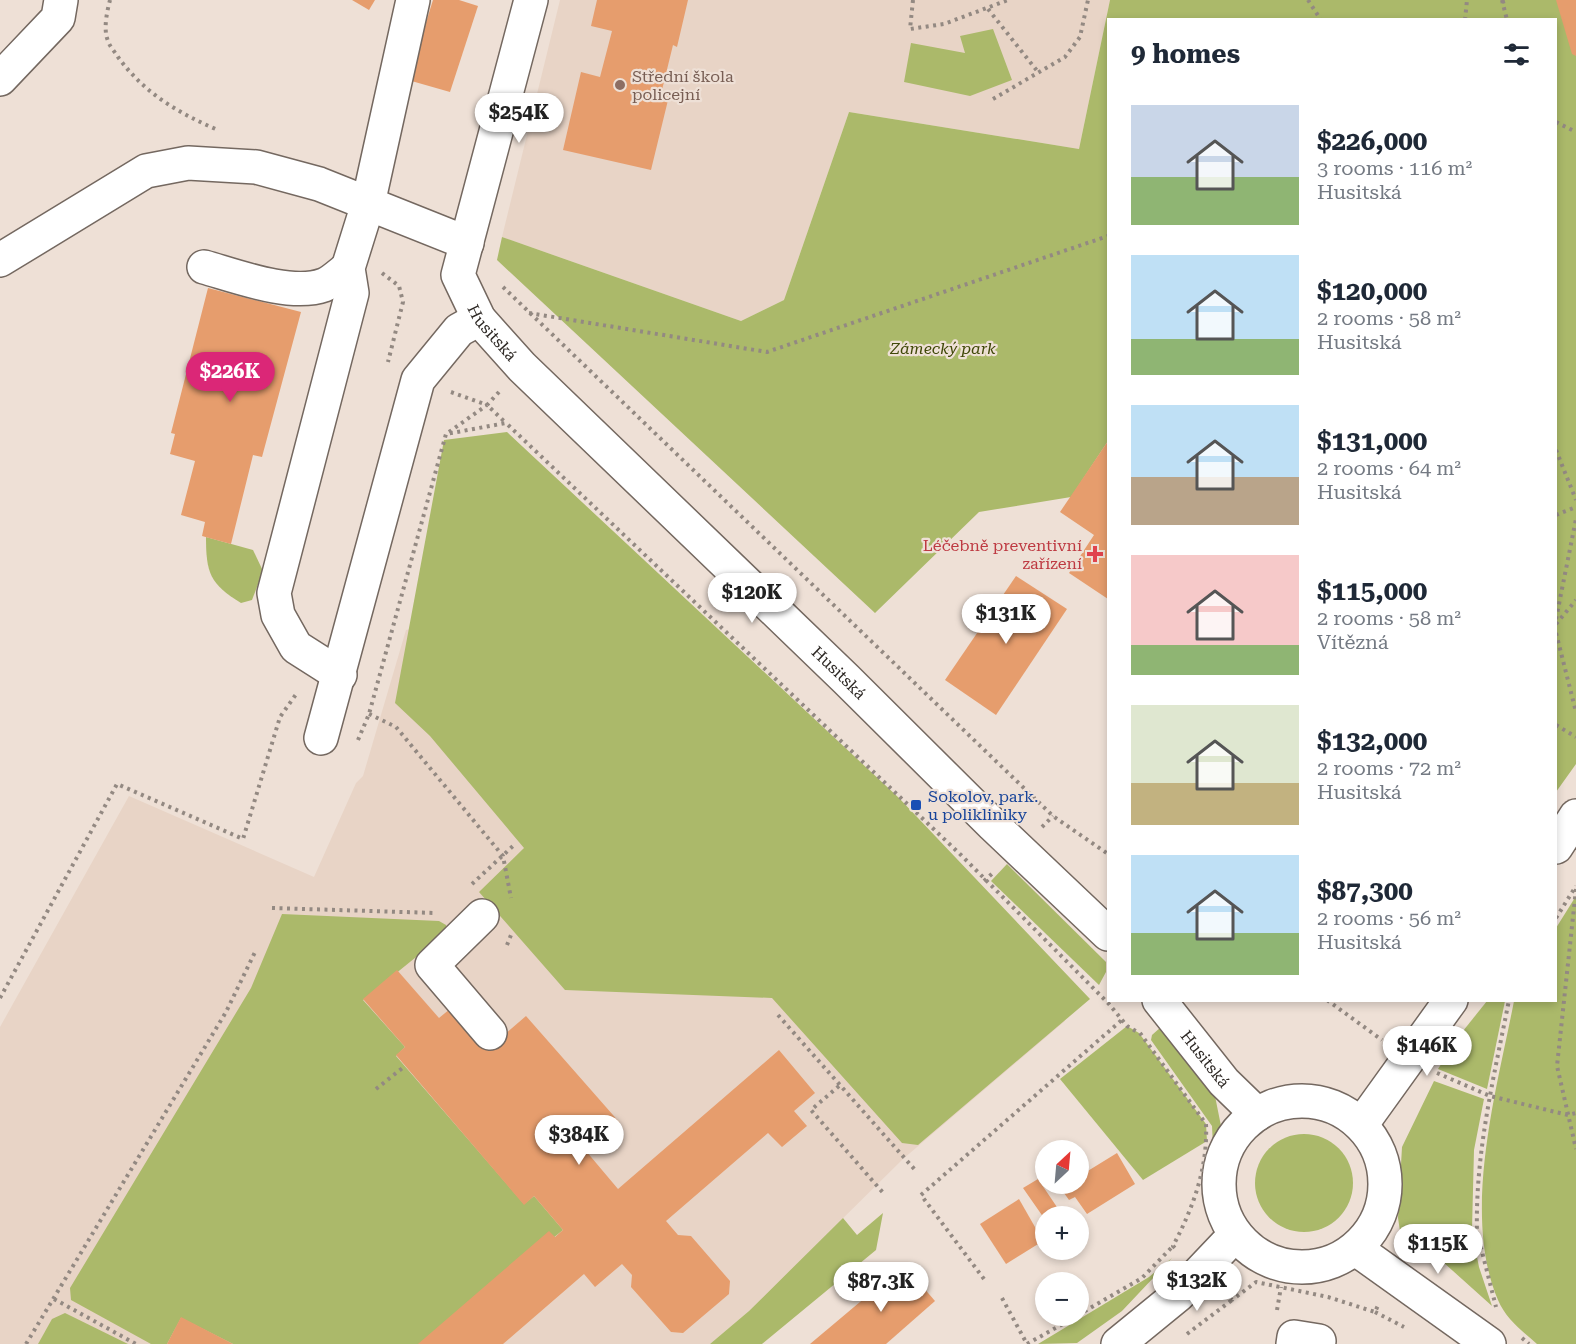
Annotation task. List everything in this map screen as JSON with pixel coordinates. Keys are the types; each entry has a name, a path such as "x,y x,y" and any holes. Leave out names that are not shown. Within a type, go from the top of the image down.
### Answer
{"street":[{"path":"0,79 58,18 61,0"},
{"path":"340,675 296,647 278,615 274,593 352,293 348,268 368,204 413,0"},
{"path":"0,260 146,171 188,164 256,167 319,184 467,243 531,0"},
{"name":"Husitská","path":"467,243 458,275 479,319 522,367 1107,933"},
{"path":"204,267 263,284 301,287 324,285 348,268"},
{"path":"321,738 340,675 418,380 459,330 479,319"},
{"path":"1557,845 1576,816"},
{"path":"482,916 432,965 490,1033"},
{"path":"1361,1125 1449,1002"},
{"name":"Husitská","path":"1164,1006 1224,1082 1257,1114"},
{"path":"1311,1101 1337,1109 1361,1125 1379,1151 1385,1172 1385,1193 1376,1224 1356,1249 1332,1262 1306,1268 1293,1268 1255,1253 1235,1235 1220,1201 1221,1164 1230,1141 1257,1114 1282,1103 1311,1101"},
{"path":"1118,1344 1169,1303 1235,1235"},
{"path":"1356,1249 1450,1314 1503,1331"}],"path":[{"path":"106,17 110,0"},
{"path":"914,0 910,28 944,24 1008,0"},
{"path":"993,99 1065,57 1080,38 1088,0"},
{"path":"1308,0 1320,18"},
{"path":"1465,18 1467,0"},
{"path":"1506,18 1502,1 1509,0"},
{"path":"988,9 1038,72"},
{"path":"1557,122 1576,132"},
{"path":"1107,236 768,352 527,313 1053,816 1107,853"},
{"path":"353,750 369,714 446,434 487,405"},
{"path":"446,434 506,423 961,855 1123,1019 1127,1026 1139,1033 1206,1124 1207,1141 1194,1206 1173,1246 1142,1278 1089,1309"},
{"path":"1557,452 1576,500"},
{"path":"1557,514 1576,507"},
{"path":"1557,614 1576,519"},
{"path":"1557,623 1576,600"},
{"path":"1557,638 1576,712"},
{"path":"1557,662 1561,657"},
{"path":"0,998 117,783 243,839 280,717 302,685 312,658"},
{"path":"369,714 396,727 503,856 512,901"},
{"path":"1557,726 1576,737"},
{"path":"471,885 513,846"},
{"path":"1557,916 1576,887"},
{"path":"1576,887 1557,1066 1576,1149"},
{"path":"272,908 482,916"},
{"path":"507,945 512,930"},
{"path":"26,1344 226,1012 256,950"},
{"path":"1509,1002 1480,1152 1476,1198 1477,1232 1503,1331 1529,1344"},
{"path":"1139,1033 1164,1006"},
{"path":"778,1015 916,1171"},
{"path":"984,1279 921,1195 1123,1019"},
{"path":"376,1089 405,1066"},
{"path":"839,1086 811,1110 885,1196"},
{"path":"1490,1096 1568,1115 1576,1113"},
{"path":"1180,1339 1256,1282 1328,1297 1375,1312 1392,1276 1421,1249 1477,1232"},
{"path":"1173,1246 1232,1300"},
{"path":"1002,1298 1027,1344 1059,1326"},
{"path":"54,1299 136,1344"}],"shaded area":[{"path":"560,0 1110,0 1079,149 849,112 784,300 741,321 502,237"},
{"path":"618,585 1065,1021 903,1159 749,1311 710,1344 0,1344 0,1027 129,796 314,877 356,783 363,776 406,630"}],"green space":[{"name":"Zámecký park","path":"1110,0 1576,0 1576,764 1557,791 1557,18 1107,18 1107,443 1071,497 979,512 875,613 497,260 502,237 741,321 784,300 849,112 1079,149"},
{"path":"993,29 1012,80 970,96 904,82 911,43 965,53 960,36"},
{"path":"507,432 899,798 1090,999 918,1145 902,1143 772,998 565,990 479,892 524,848 430,736 395,703 444,440"},
{"path":"206,537 253,550 263,571 252,600 241,603 216,583 207,560"},
{"path":"1007,864 1106,962 1106,972 1099,985 991,881"},
{"path":"1576,896 1576,1344 1537,1344 1505,1313 1498,1300 1487,1266 1482,1229 1482,1191 1492,1112 1514,1002 1557,1002 1557,926"},
{"path":"282,914 439,921 446,925 447,932 363,1000 405,1047 396,1056 524,1204 534,1196 563,1230 422,1344 233,1344 181,1318 167,1344 151,1344 71,1300 70,1288 251,988"},
{"path":"1486,1002 1505,1002 1487,1089 1438,1069 1459,1036"},
{"path":"1127,1026 1139,1033 1206,1124 1207,1141 1143,1180 1060,1079"},
{"path":"1161,1027 1215,1096 1221,1126 1213,1146 1212,1126 1151,1040 1152,1035"},
{"path":"1434,1081 1484,1099 1474,1150 1472,1229 1408,1244 1400,1231 1398,1218 1402,1147"},
{"path":"1304,1134 1314,1135 1331,1142 1345,1156 1352,1173 1352,1193 1345,1210 1331,1224 1314,1231 1304,1232 1294,1231 1277,1224 1263,1210 1256,1193 1255,1183 1256,1173 1263,1156 1277,1142 1294,1135"},
{"path":"883,1213 876,1250 762,1344 710,1344 749,1311 843,1218 857,1235"},
{"path":"1474,1242 1479,1267 1492,1306 1433,1253"},
{"path":"1172,1258 1122,1311 1077,1343 1038,1344 1068,1326 1089,1326 1089,1313 1149,1277"},
{"path":"65,1313 128,1344 38,1344 52,1319"}],"building":[{"path":"352,0 375,0 369,10"},
{"path":"433,0 459,0 478,6 450,92 408,80"},
{"name":"Střední škola policejní","path":"597,0 688,0 677,47 673,45 661,94 669,96 651,170 563,150 581,72 600,77 612,31 591,26"},
{"path":"1556,0 1576,0 1576,56 1572,54"},
{"path":"208,288 301,312 262,457 253,455 231,544 202,536 205,522 181,515 195,461 170,454 175,434 171,433"},
{"path":"1107,442 1107,598 1069,573 1094,535 1060,512"},
{"path":"1016,576 1067,609 996,715 945,680"},
{"path":"397,970 439,1018 456,1004 491,1046 526,1016 620,1123 586,1151 618,1189 779,1050 815,1093 794,1111 807,1126 782,1147 768,1133 666,1221 678,1235 691,1236 730,1281 729,1294 683,1333 671,1332 631,1287 632,1275 622,1264 595,1287 584,1274 503,1344 418,1344 549,1231 555,1237 563,1230 534,1196 524,1205 396,1055 405,1047 363,999"},
{"path":"1117,1153 1135,1184 1089,1213 1089,1206 1081,1206 1075,1197 1069,1200 1065,1194 1089,1194 1089,1170"},
{"path":"1035,1181 1035,1194 1048,1194 1056,1206 1036,1206 1023,1188"},
{"path":"1019,1199 1035,1227 1035,1246 1006,1264 980,1224"},
{"path":"904,1265 935,1301 886,1344 810,1344"},
{"path":"181,1317 233,1344 167,1344"}],"place":[{"name":"Střední škola policejní","path":"620,85"},
{"name":"Léčebně preventivní zařízení","path":"1095,554"},
{"name":"Sokolov, park. u polikliniky","path":"916,805"}]}
